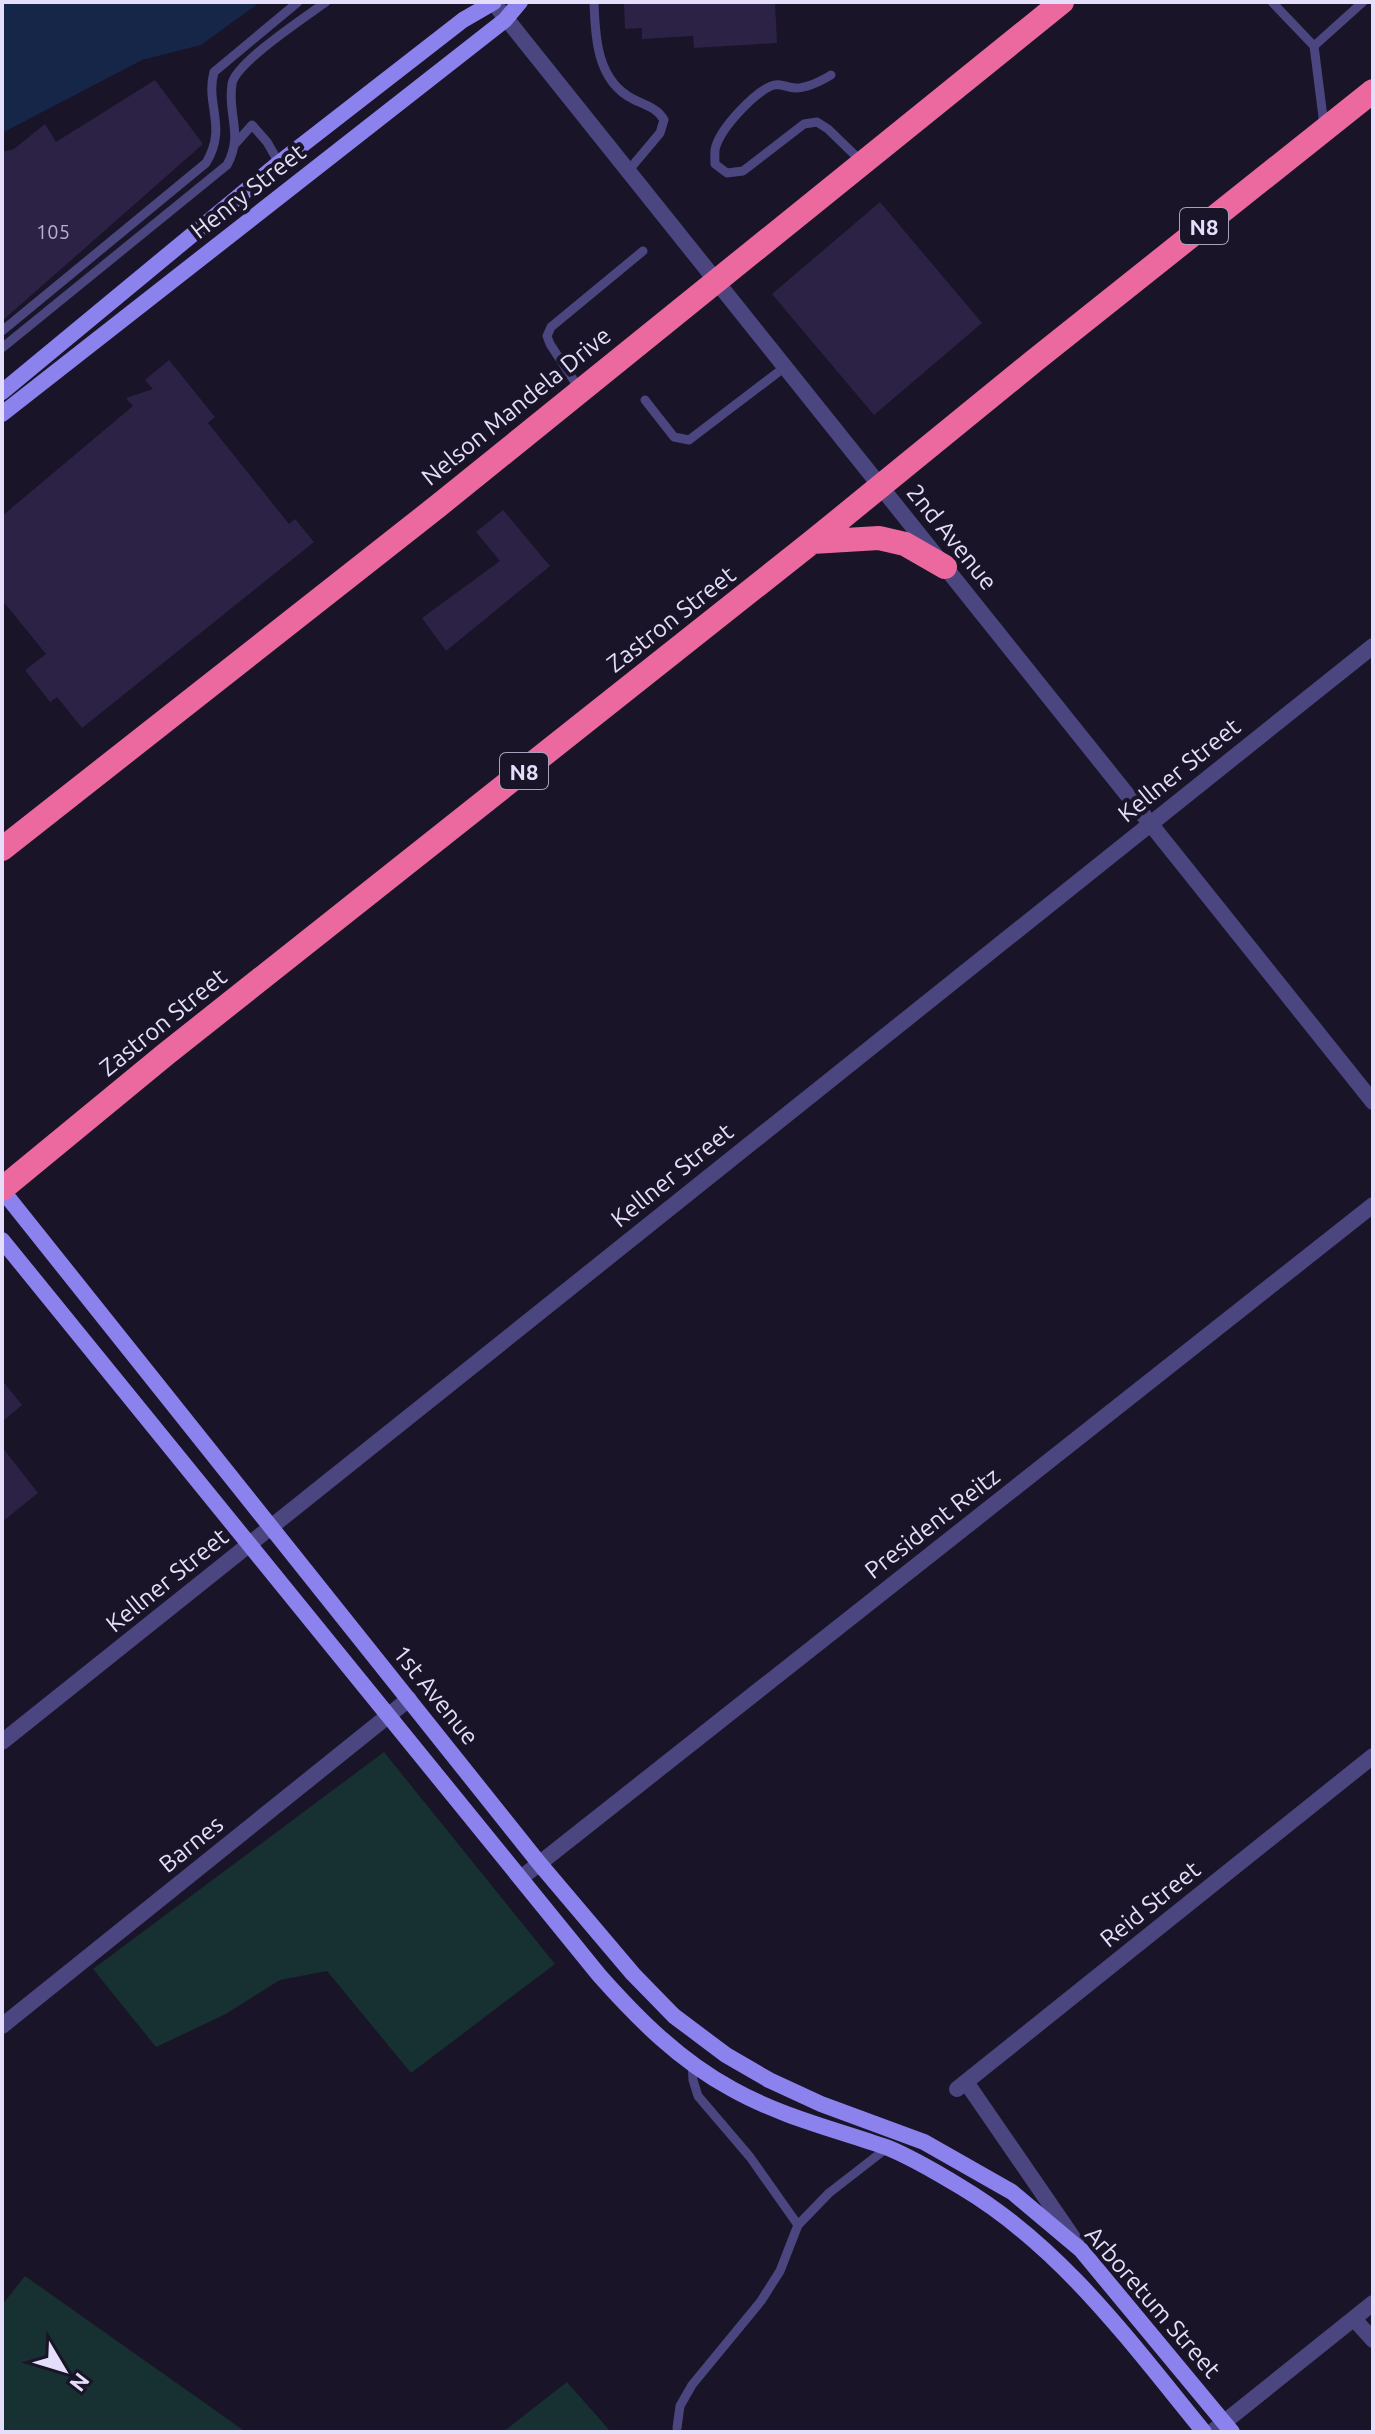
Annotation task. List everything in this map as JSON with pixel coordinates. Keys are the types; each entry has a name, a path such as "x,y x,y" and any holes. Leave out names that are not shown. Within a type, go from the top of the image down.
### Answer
{"highway":[{"name":"Nelson Mandela Drive","path":"2,849 438,506 1062,2"},
{"name":"Zastron Street","path":"2,1190 166,1054 812,542 1373,91"},
{"path":"812,542 879,538 905,544 945,567"}],"street":[{"name":"Henry Street","path":"2,392 279,163 463,20 493,2"},
{"name":"2nd Avenue","path":"493,2 1373,1102"},
{"name":"Henry Street","path":"2,414 505,20 520,2"},
{"name":"Kellner Street","path":"2,1742 1373,646"},
{"name":"1st Avenue","path":"2,1190 269,1528 539,1863 633,1974 674,2016 726,2055 769,2080 821,2104 909,2135"},
{"name":"President Reitz","path":"521,1878 1373,1205"},
{"name":"1st Avenue","path":"2,1240 623,2001 686,2059 733,2090 785,2113 887,2148"},
{"name":"Barnes","path":"2,2026 409,1699"},
{"name":"Reid Street","path":"1081,2250 962,2086 1373,1756"},
{"path":"686,2059 698,2033"},
{"name":"Arboretum Street","path":"909,2135 967,2164 1012,2192 1081,2250 1223,2429"},
{"name":"Arboretum Street","path":"887,2148 961,2187 1061,2263 1204,2432"},
{"path":"1223,2429 1373,2303"},
{"path":"1354,2319 1373,2340"}],"lane":[{"path":"2,331 206,163 215,147 214,72 298,2"},
{"path":"236,143 232,82 240,69 326,2"},
{"path":"594,2 595,36 604,69 628,97 660,112 664,120 660,133 628,171"},
{"path":"1272,2 1314,46 1324,130"},
{"path":"1314,46 1363,2"},
{"path":"831,75 796,88 781,84 763,91 722,132 714,148 715,164 727,173 743,171 804,124 817,122 862,162"},
{"path":"232,99 242,109"},
{"path":"2,348 227,165 236,143 252,125 279,163"},
{"path":"580,390 550,344 547,336 551,327 643,251"},
{"path":"645,400 674,437 689,440 785,367"},
{"path":"686,2059 698,2096 750,2157 798,2225"},
{"path":"677,2428 680,2406 692,2385 761,2301 780,2271 798,2225 829,2193 887,2148"}],"green space":[{"path":"384,1752 555,1964 411,2073 327,1971 280,1980 224,2015 156,2047 93,1969"},
{"path":"25,2276 246,2432 2,2432 2,2305"},
{"path":"567,2382 611,2432 503,2432"}],"water":[{"path":"2,2 260,2 201,45 142,60 2,133"}],"building":[{"path":"624,2 775,2 777,43 694,48 693,36 642,39 642,28 625,29"},
{"path":"155,80 203,144 2,321 2,152 14,149 45,124 56,142"},
{"path":"880,202 982,323 874,415 772,294"},
{"path":"169,360 215,417 208,423 289,524 295,519 314,542 82,728 57,697 50,702 25,670 46,654 2,600 2,516 133,406 126,398 153,389 145,380"},
{"path":"503,510 550,566 446,651 422,618 500,561 476,532"},
{"path":"2,1380 22,1405 2,1422"},
{"path":"2,1447 38,1493 2,1522"}]}
